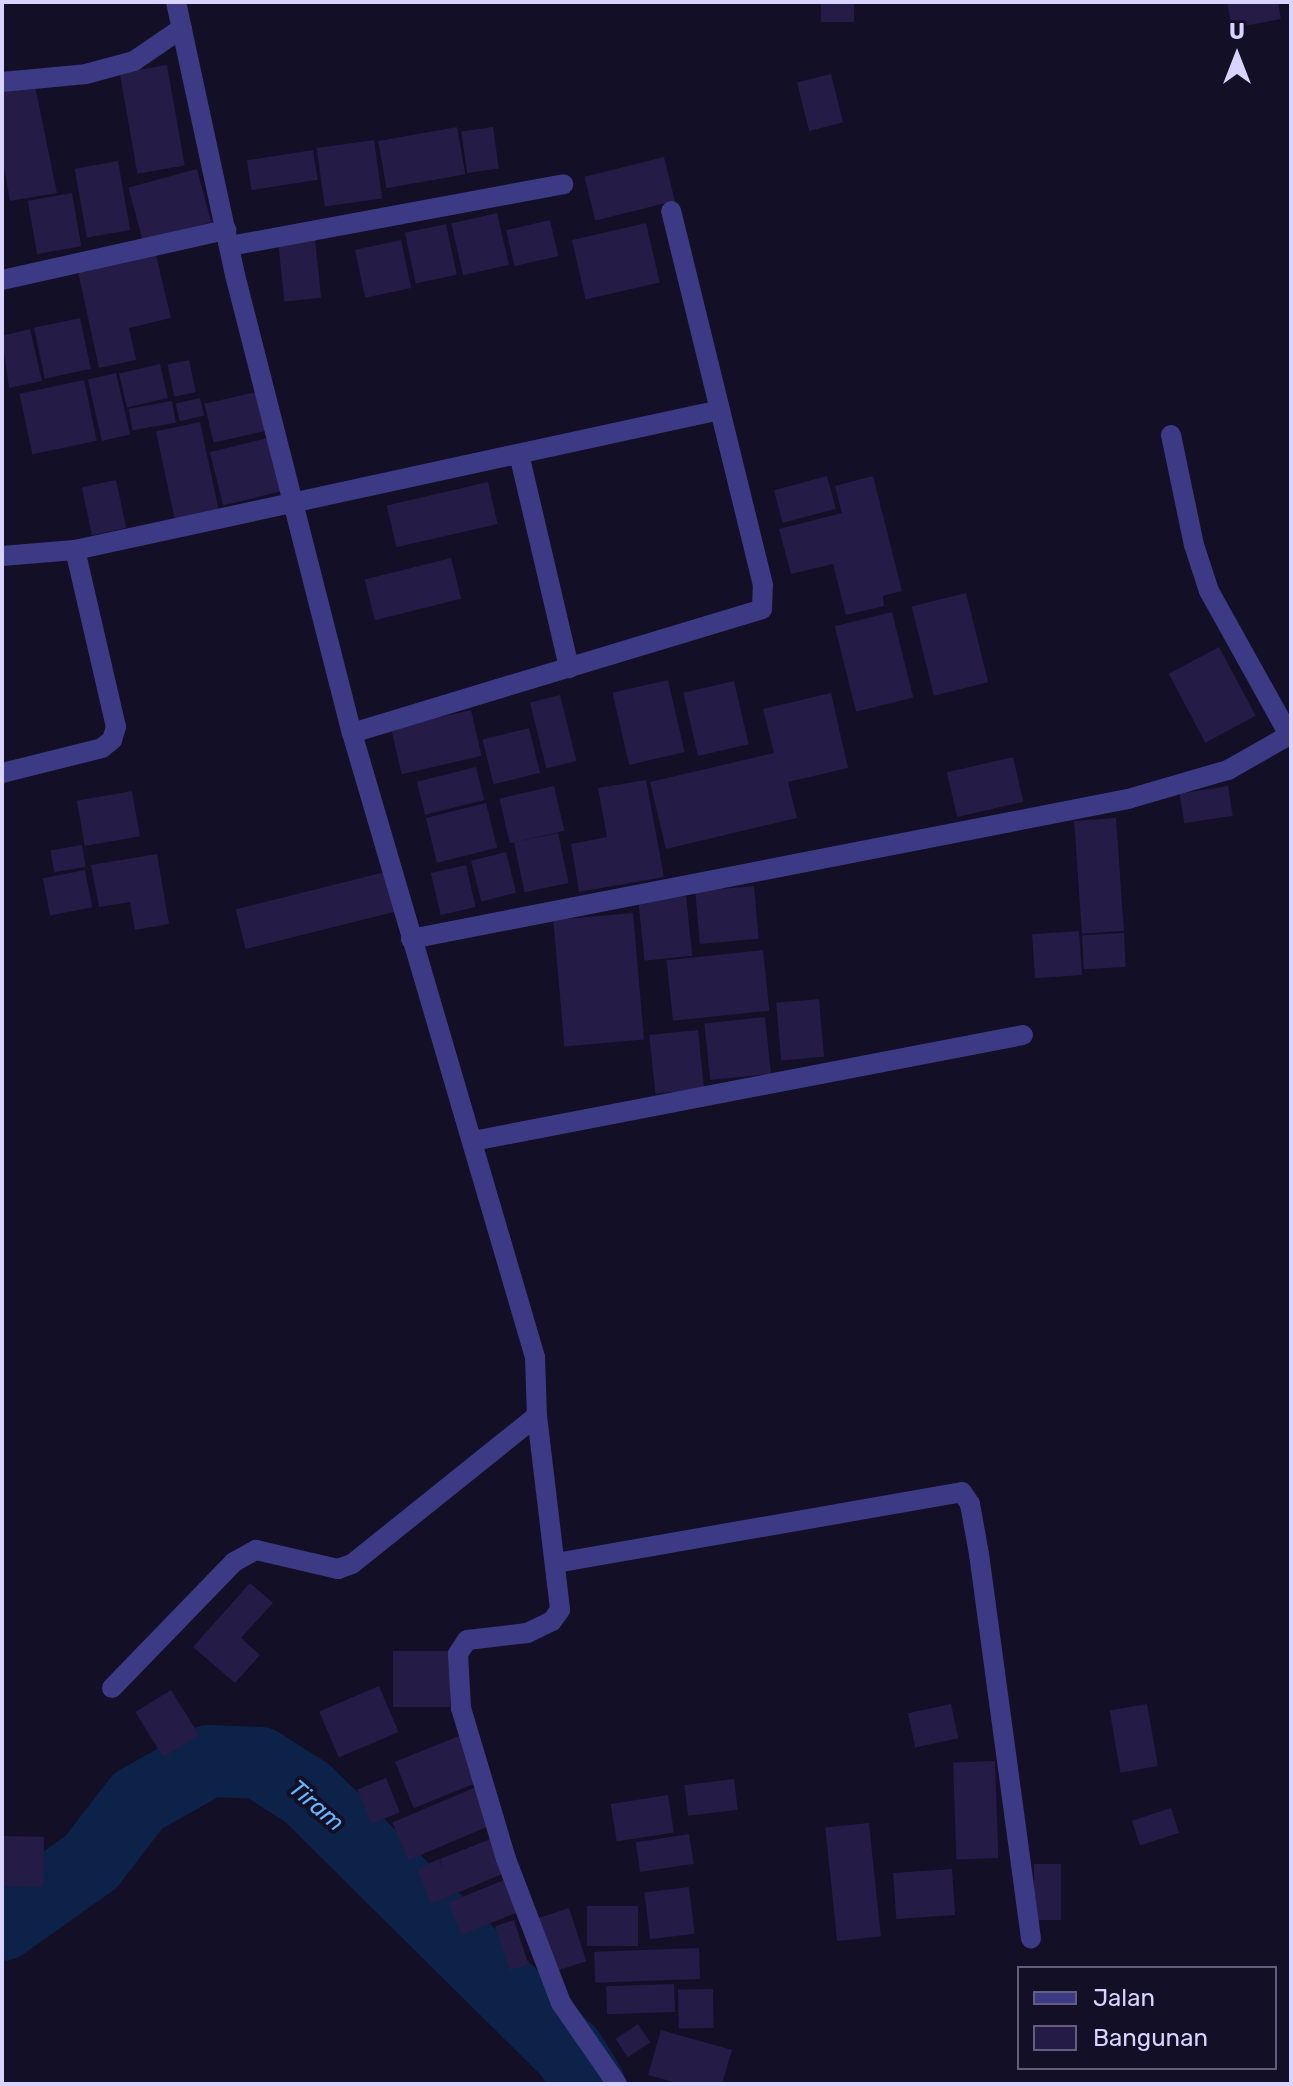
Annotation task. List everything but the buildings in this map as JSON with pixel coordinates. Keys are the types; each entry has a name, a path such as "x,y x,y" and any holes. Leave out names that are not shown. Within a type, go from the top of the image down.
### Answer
{"street":[{"path":"176,2 228,238 352,733 535,1357 537,1416 560,1610 552,1621 527,1633 467,1640 458,1654 458,1685 506,1859 561,2003 617,2084"},
{"path":"2,82 86,74 134,61 182,28"},
{"path":"2,280 228,238 563,184"},
{"path":"352,733 762,609 763,585 671,211"},
{"path":"2,556 75,550 720,410"},
{"path":"411,939 1128,799 1228,770 1290,735 1209,591 1194,545 1171,435"},
{"path":"519,454 569,668"},
{"path":"2,773 102,748 112,740 116,727 75,550"},
{"path":"473,1141 1023,1035"},
{"path":"112,1688 234,1562 256,1550 338,1569 352,1564 537,1416"},
{"path":"556,1563 962,1492 970,1504 979,1554 1031,1939"}],"waterway":[{"name":"Tiram","path":"2,1925 91,1862 138,1801 209,1761 260,1763 307,1793 569,2052 589,2084"}]}
